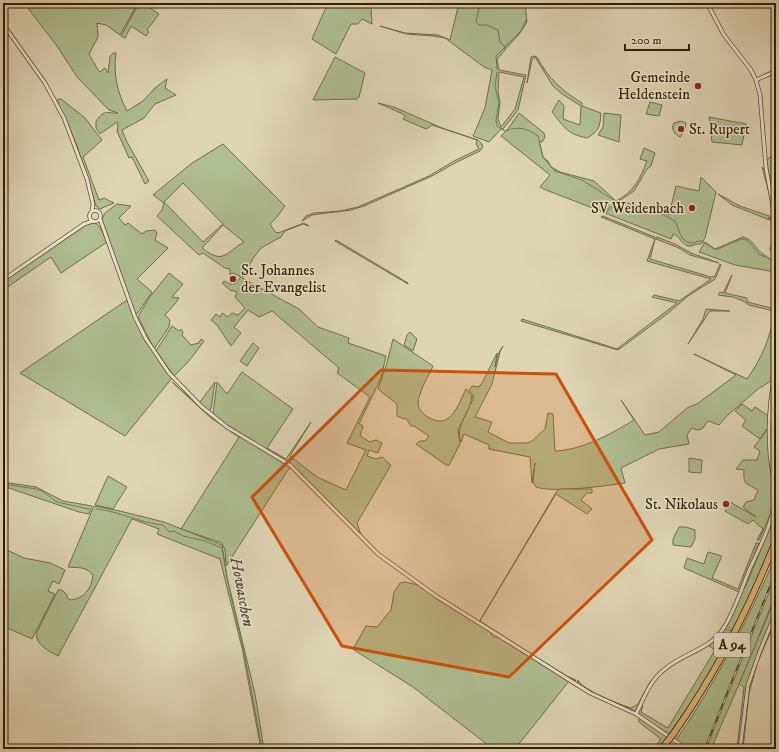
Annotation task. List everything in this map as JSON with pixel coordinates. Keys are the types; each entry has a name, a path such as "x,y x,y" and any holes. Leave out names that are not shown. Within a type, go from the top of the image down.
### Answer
{"highway":[{"name":"A 94","path":"675,734 728,646 748,607 776,540"},
{"name":"A 94","path":"666,749 731,647 752,606 776,549"},
{"name":"A 94","path":"661,749 669,743"}],"street":[{"path":"707,3 724,35 751,70 756,80 760,95 766,168 776,222"},
{"path":"3,24 39,73 55,99 75,145 93,204 100,214 101,225 135,317 169,373 201,406 233,431 290,464 378,554 436,596 590,693 636,714 688,749"},
{"path":"756,80 776,71"},
{"path":"3,280 84,224 90,217 93,204"},
{"path":"92,211 97,210"},
{"path":"90,217 101,225"},
{"path":"84,224 100,219"},
{"path":"636,714 650,686 659,674 672,663 708,646 722,630 736,604 766,531 775,497 769,446 776,370"},
{"path":"740,749 748,685 776,612"}],"highlighted area":[{"path":"381,370 556,374 652,540 509,677 342,646 252,497"}],"green space":[{"path":"24,3 138,3 120,35 106,25 97,23 98,37 89,54 100,72 105,68 108,73 110,57 113,53 116,53 115,68 117,82 127,111 143,101 155,88 167,79 165,88 176,95 155,104 144,118 122,130 149,181 145,184 132,157 129,158 117,131 117,122 100,134 96,128 96,121 102,114 107,112 118,113 109,110 77,77 57,46"},
{"path":"139,3 143,3 159,14 147,30 149,32 146,36 131,26 125,38 121,36"},
{"path":"328,3 362,3 371,6 372,24 362,19 358,24 351,24 336,54 312,39"},
{"path":"459,3 525,3 527,22 520,33 497,59 499,70 526,75 518,110 503,129 501,129 489,142 473,136 485,108 492,70 484,67 445,38 406,34 380,26 405,33 438,35 450,40","holes":["499,72 524,77 515,109 501,127 498,119 500,102 498,91"]},
{"path":"534,56 537,57 551,78 568,94 582,103 582,106 601,113 598,128 587,138 570,132 552,112 559,100 564,106 563,119 580,125 581,106 562,94 553,86 535,57 532,60 527,83 531,57"},
{"path":"335,57 365,73 359,97 357,99 313,100"},
{"path":"58,99 61,99 85,118 102,140 83,157 99,200 104,198 114,203 100,209 96,206 76,143 57,101"},
{"path":"650,102 662,105 659,116 646,114"},
{"path":"378,103 394,107 442,128 478,140 483,147 480,151 432,176 364,206 351,210 312,215 302,221 306,216 314,213 340,211 358,207 429,176 454,161 479,149 476,144 477,140 432,125 426,129 403,119 405,116 403,114"},
{"path":"519,113 544,133 545,137 542,142 539,141 543,157 548,161 551,167 560,172 594,181 616,201 632,189 642,174 647,161 640,159 644,148 655,153 651,166 647,169 634,191 603,212 546,190 540,187 550,175 501,136"},
{"path":"604,113 621,115 619,142 598,135 603,127"},
{"path":"709,117 746,124 742,145 712,142"},
{"path":"681,121 686,123 685,130 680,137 673,130 673,125 674,123"},
{"path":"223,144 285,206 270,224 275,232 278,233 304,223 309,226 303,224 285,231 281,237 261,248 242,278 299,309 318,327 349,338 348,343 386,356 381,378 359,424 363,426 360,436 370,442 376,440 382,443 378,453 369,450 367,456 376,459 382,457 391,465 357,523 361,535 353,531 290,467 226,566 225,550 222,543 181,529 239,437 211,418 172,382 212,417 230,428 213,414 217,382 227,394 242,372 293,409 267,448 286,459 311,422 290,456 317,477 346,490 366,450 347,443 370,397 337,373 339,368 272,311 259,317 248,310 234,327 241,333 231,346 217,325 211,320 216,314 220,317 222,313 228,317 232,313 238,315 245,308 235,297 237,292 230,290 222,283 224,281 230,284 235,284 240,276 232,273 230,275 230,269 225,268 203,253 199,255 157,216 162,210 164,203 153,195 192,163","holes":["183,183 223,224 203,242 164,202","223,225 244,242 224,256 215,256 202,248"]},
{"path":"776,151 776,162 774,165 776,194 773,194 766,161"},
{"path":"762,167 765,170 770,197"},
{"path":"701,177 716,192 705,238 701,244 688,246 673,234 671,239 605,213 619,202 628,203 669,215 676,186 699,191"},
{"path":"718,194 740,206 772,217 770,197 774,219 768,218 775,221 776,240 770,250 775,232 772,221 732,205"},
{"path":"117,204 131,206 119,218 125,225 128,223 142,234 146,231 155,230 157,233 155,240 168,248 137,279 152,292 137,314 135,313 101,221 105,213"},
{"path":"603,216 655,237 655,239 601,217"},
{"path":"94,222 100,227 107,242 61,273 51,257 3,290 3,282 89,223"},
{"path":"657,237 675,244 691,253 719,263 690,255 679,248 656,239"},
{"path":"743,237 752,242 760,252 776,264 776,272 735,265 699,252 705,242 715,249"},
{"path":"655,239 650,259 711,277 715,276 720,264 721,265 715,279 688,296 667,314 618,350 521,321 522,319 617,349 677,303 652,297 654,295 679,301 711,279 647,261"},
{"path":"336,240 408,283 408,284 335,241"},
{"path":"169,273 183,284 172,297 179,298 165,315 170,320 169,327 154,349 138,317 149,298"},
{"path":"732,275 725,293 747,298 747,302 776,309 776,361 771,381 758,389 728,415 719,425 708,421 702,429 697,430 692,428 687,435 689,444 659,449 621,468 625,483 579,488 544,489 536,487 533,482 535,463 532,483 530,457 489,449 489,445 464,434 461,442 461,426 473,399 473,395 469,390 472,386 478,387 481,385 497,353 495,367 498,354 503,346 500,352 492,384 475,417 492,422 488,432 509,443 527,443 532,441 545,429 548,413 553,414 555,451 576,448 606,436 634,420 621,400 645,435 659,432 687,408 697,404 736,375 694,354 747,379 757,364 765,347 771,329 774,311 749,305 733,297 718,295 720,292 723,293"},
{"path":"127,300 145,339 172,378 125,436 20,373"},
{"path":"706,309 730,311 710,311 688,344 703,319"},
{"path":"172,326 179,331 181,329 183,332 182,335 191,345 199,343 201,339 204,341 189,361 174,376 156,351"},
{"path":"410,332 417,339 413,351 404,345 407,335"},
{"path":"393,339 433,366 422,389 418,403 420,410 426,416 434,420 441,421 447,419 456,410 466,389 472,396 470,405 458,430 460,444 449,465 446,465 416,444 420,441 425,441 429,436 414,426 411,426 406,418 404,419 397,416 397,404 378,389"},
{"path":"253,343 259,348 247,366 240,361"},
{"path":"215,382 211,409 208,411 199,403"},
{"path":"742,404 752,411 755,407 770,417 769,426 760,439 742,426 746,420 735,411"},
{"path":"767,430 774,491 772,511 759,540 757,540 763,529 753,520 748,524 725,511 730,502 756,517 743,507 746,502 754,500 758,490 746,483 744,478 744,470 736,469 743,460 757,460 760,451 754,447"},
{"path":"689,458 702,460 701,473 689,472"},
{"path":"108,476 127,487 113,509 95,505"},
{"path":"3,482 36,487 63,501 92,506 89,514 79,512 3,486"},
{"path":"559,489 592,489 592,493 587,493 581,500 592,509 587,514 556,494 480,621 537,658 479,622 557,491"},
{"path":"94,506 164,522 222,545 227,577 255,694 264,749 261,749 242,648 220,559 157,534 159,529 132,519 58,656 40,644 37,632 58,590 62,590 67,595 67,598 71,600 83,595 91,585 93,575 90,572 81,568 68,567"},
{"path":"776,513 775,538 758,580 733,631 727,626 743,588 745,588"},
{"path":"679,527 686,527 695,530 695,539 691,547 673,545 673,539"},
{"path":"756,543 759,543 739,592 684,568 687,558 704,564 708,552 722,556 712,578 738,589"},
{"path":"3,548 24,558 50,563 65,570 59,584 53,581 48,591 55,594 32,639 3,626"},
{"path":"776,556 776,570 704,749 690,749 676,740 705,696 718,673 754,604"},
{"path":"776,575 776,593 750,659 714,742 713,749 706,749"},
{"path":"404,582 419,585 491,633 493,637 498,637 569,681 515,749 493,749 413,687 353,649 366,626 377,627 391,610 394,592 400,583"},
{"path":"776,596 776,620 758,661 749,693 743,749 737,749 744,687 739,684"},
{"path":"725,628 733,632 697,694 669,734 640,716 638,713 641,705 643,706 641,712 668,728 715,650 709,646"},
{"path":"662,669 635,711 599,696 577,683 578,680 581,684 594,692 631,708 638,704 650,682"},
{"path":"639,717 667,737 658,749 654,749 661,739 639,722"}],"waterway":[{"path":"469,3 479,8 476,22 479,25 486,25 498,30 500,42 505,47 504,49"},
{"path":"497,69 496,56 521,31 526,20"},
{"path":"497,72 495,87 499,103 496,120 497,126 505,131 518,128 530,131 538,136 543,157 555,171 582,180 620,204 660,213 675,221 680,235 685,241 693,243 701,241 716,250 741,239 747,240 760,255 769,258 776,265"},
{"name":"Howaschen","path":"3,484 36,489 42,491 57,502 89,509"},
{"name":"Howaschen","path":"96,509 163,525 169,532 174,531 183,536 205,541 222,548 228,583 244,652 262,749"}],"railway":[{"path":"705,749 776,571"}],"place":[{"name":"Gemeinde Heldenstein","path":"698,86"},
{"name":"St. Rupert","path":"681,129"},
{"name":"SV Weidenbach","path":"692,208"},
{"name":"St. Johannes der Evangelist","path":"233,279"},
{"name":"St. Nikolaus","path":"726,504"}]}
